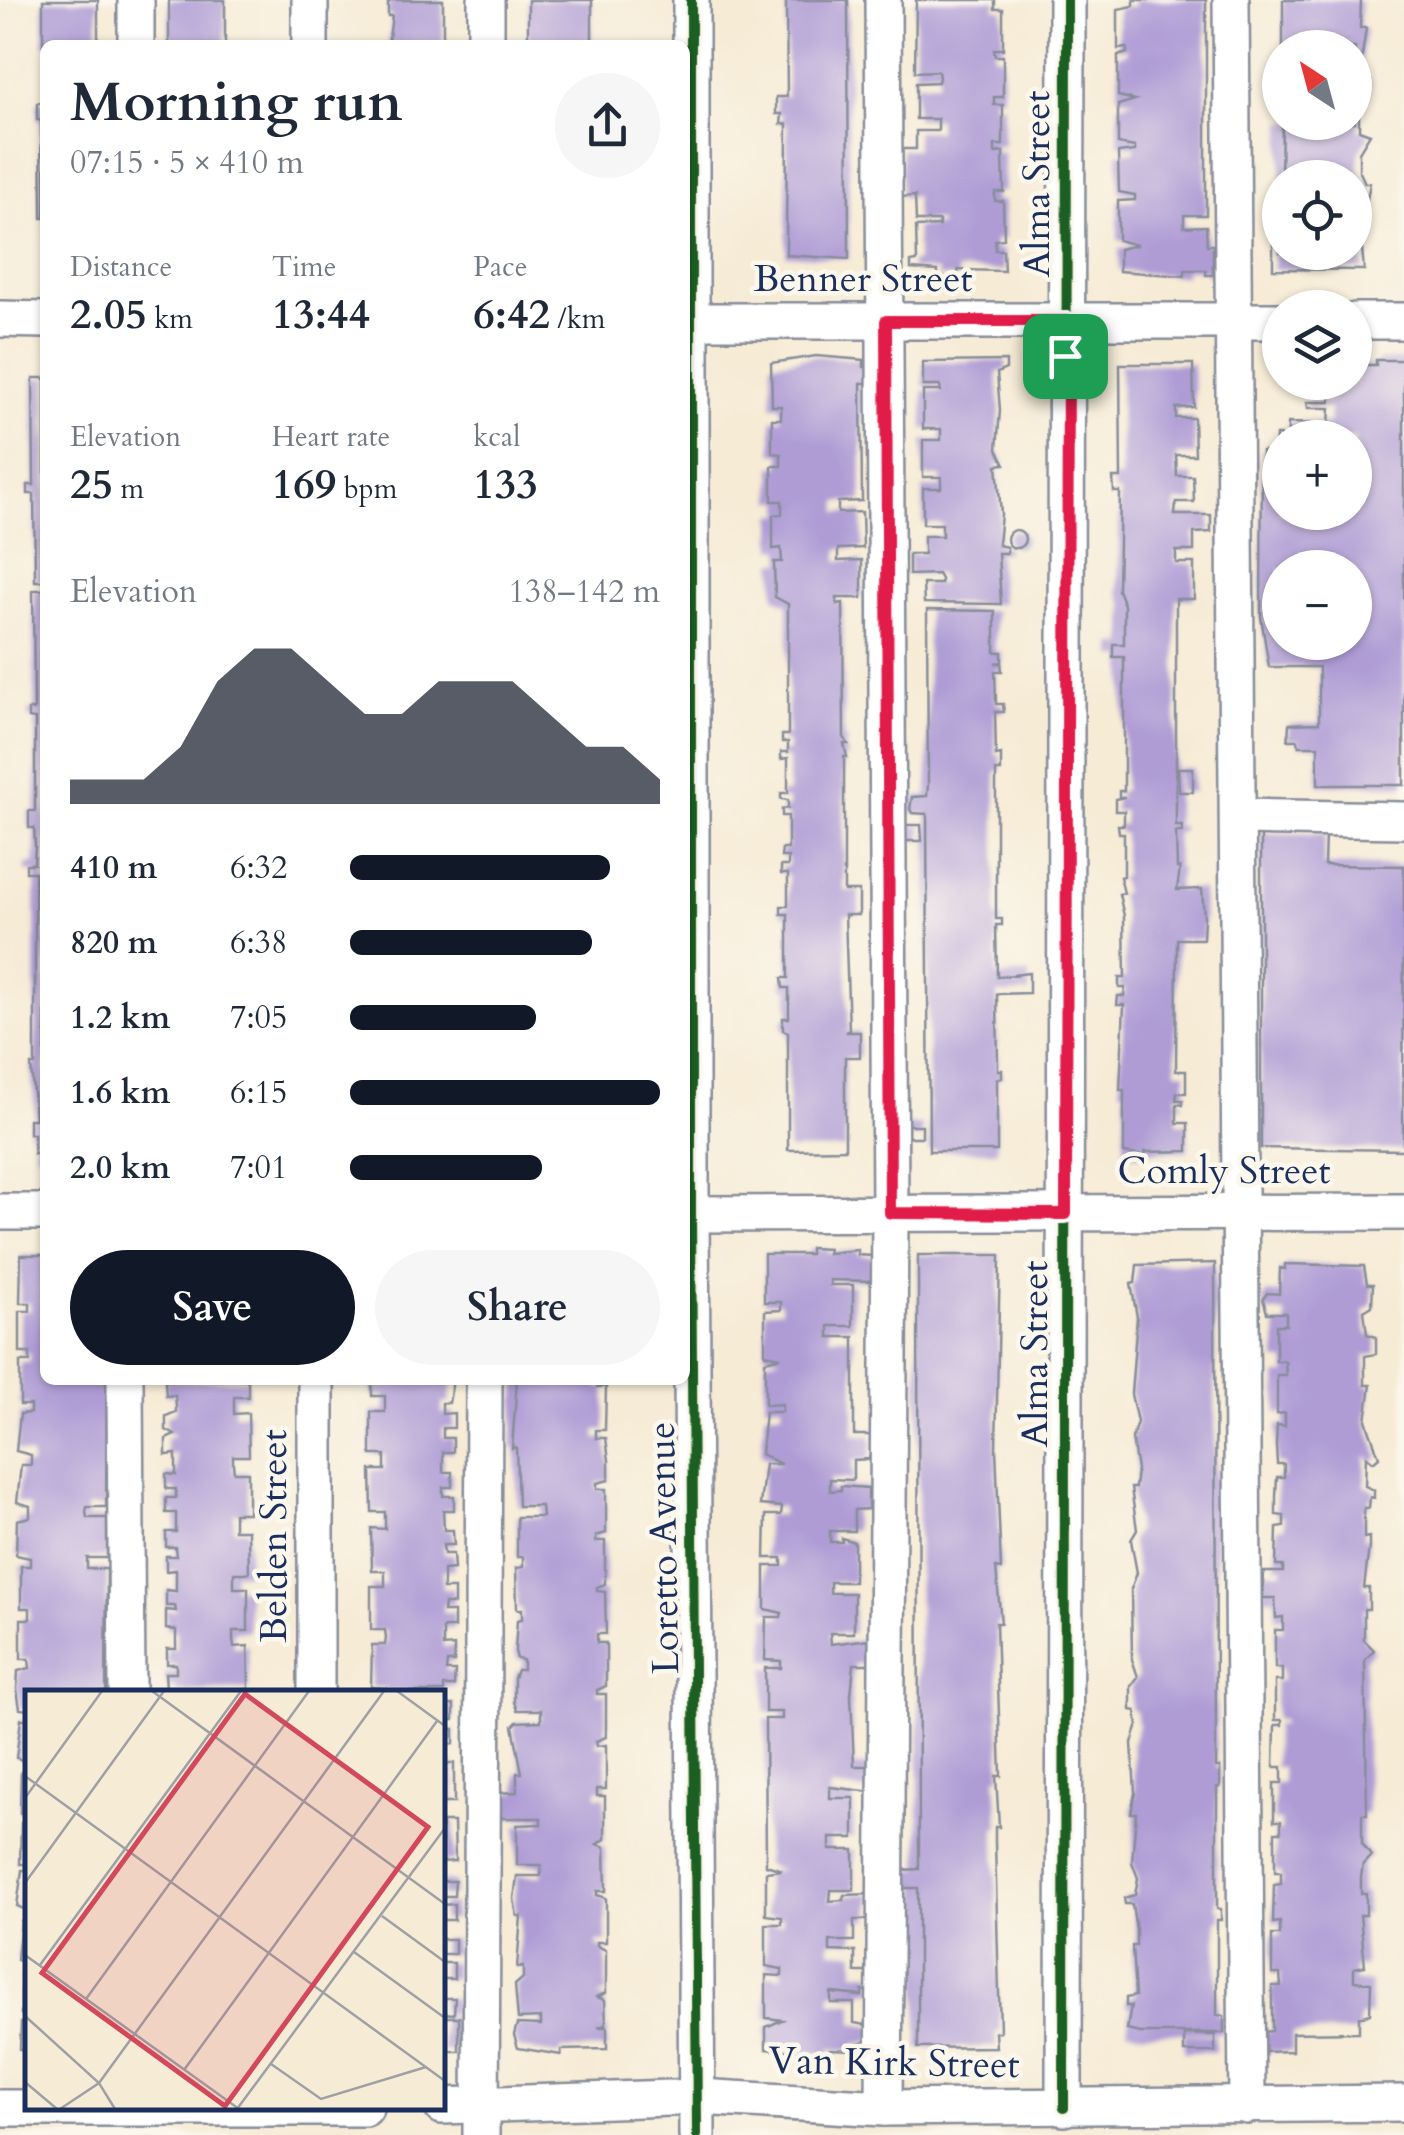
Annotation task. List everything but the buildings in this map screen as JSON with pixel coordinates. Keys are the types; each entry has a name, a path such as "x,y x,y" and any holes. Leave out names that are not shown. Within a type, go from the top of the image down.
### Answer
{"street":[{"path":"136,0 136,40"},
{"path":"310,0 310,40"},
{"path":"486,0 486,40"},
{"name":"Loretto Avenue","path":"690,107 691,0"},
{"path":"883,0 890,1213 884,2108"},
{"name":"Alma Street","path":"1064,2108 1067,0"},
{"path":"1230,0 1246,2106"},
{"path":"0,319 40,320"},
{"name":"Benner Street","path":"690,321 1262,320"},
{"path":"1372,321 1404,321"},
{"path":"1238,817 1404,820"},
{"path":"0,1212 40,1212"},
{"name":"Comly Street","path":"690,1214 1404,1212"},
{"path":"125,1385 128,1690"},
{"name":"Belden Street","path":"316,1385 316,1690"},
{"path":"482,2120 484,1385"},
{"name":"Loretto Avenue","path":"690,1385 697,2135"},
{"name":"Van Kirk Street","path":"445,2107 482,2120 698,2096 884,2108 1404,2103"}],"cycle path":[{"path":"691,0 691,1214 697,2135"},
{"path":"1064,2108 1067,0"}],"route":[{"path":"886,321 1068,321 1065,356 1066,1214 890,1213 886,321"}]}
